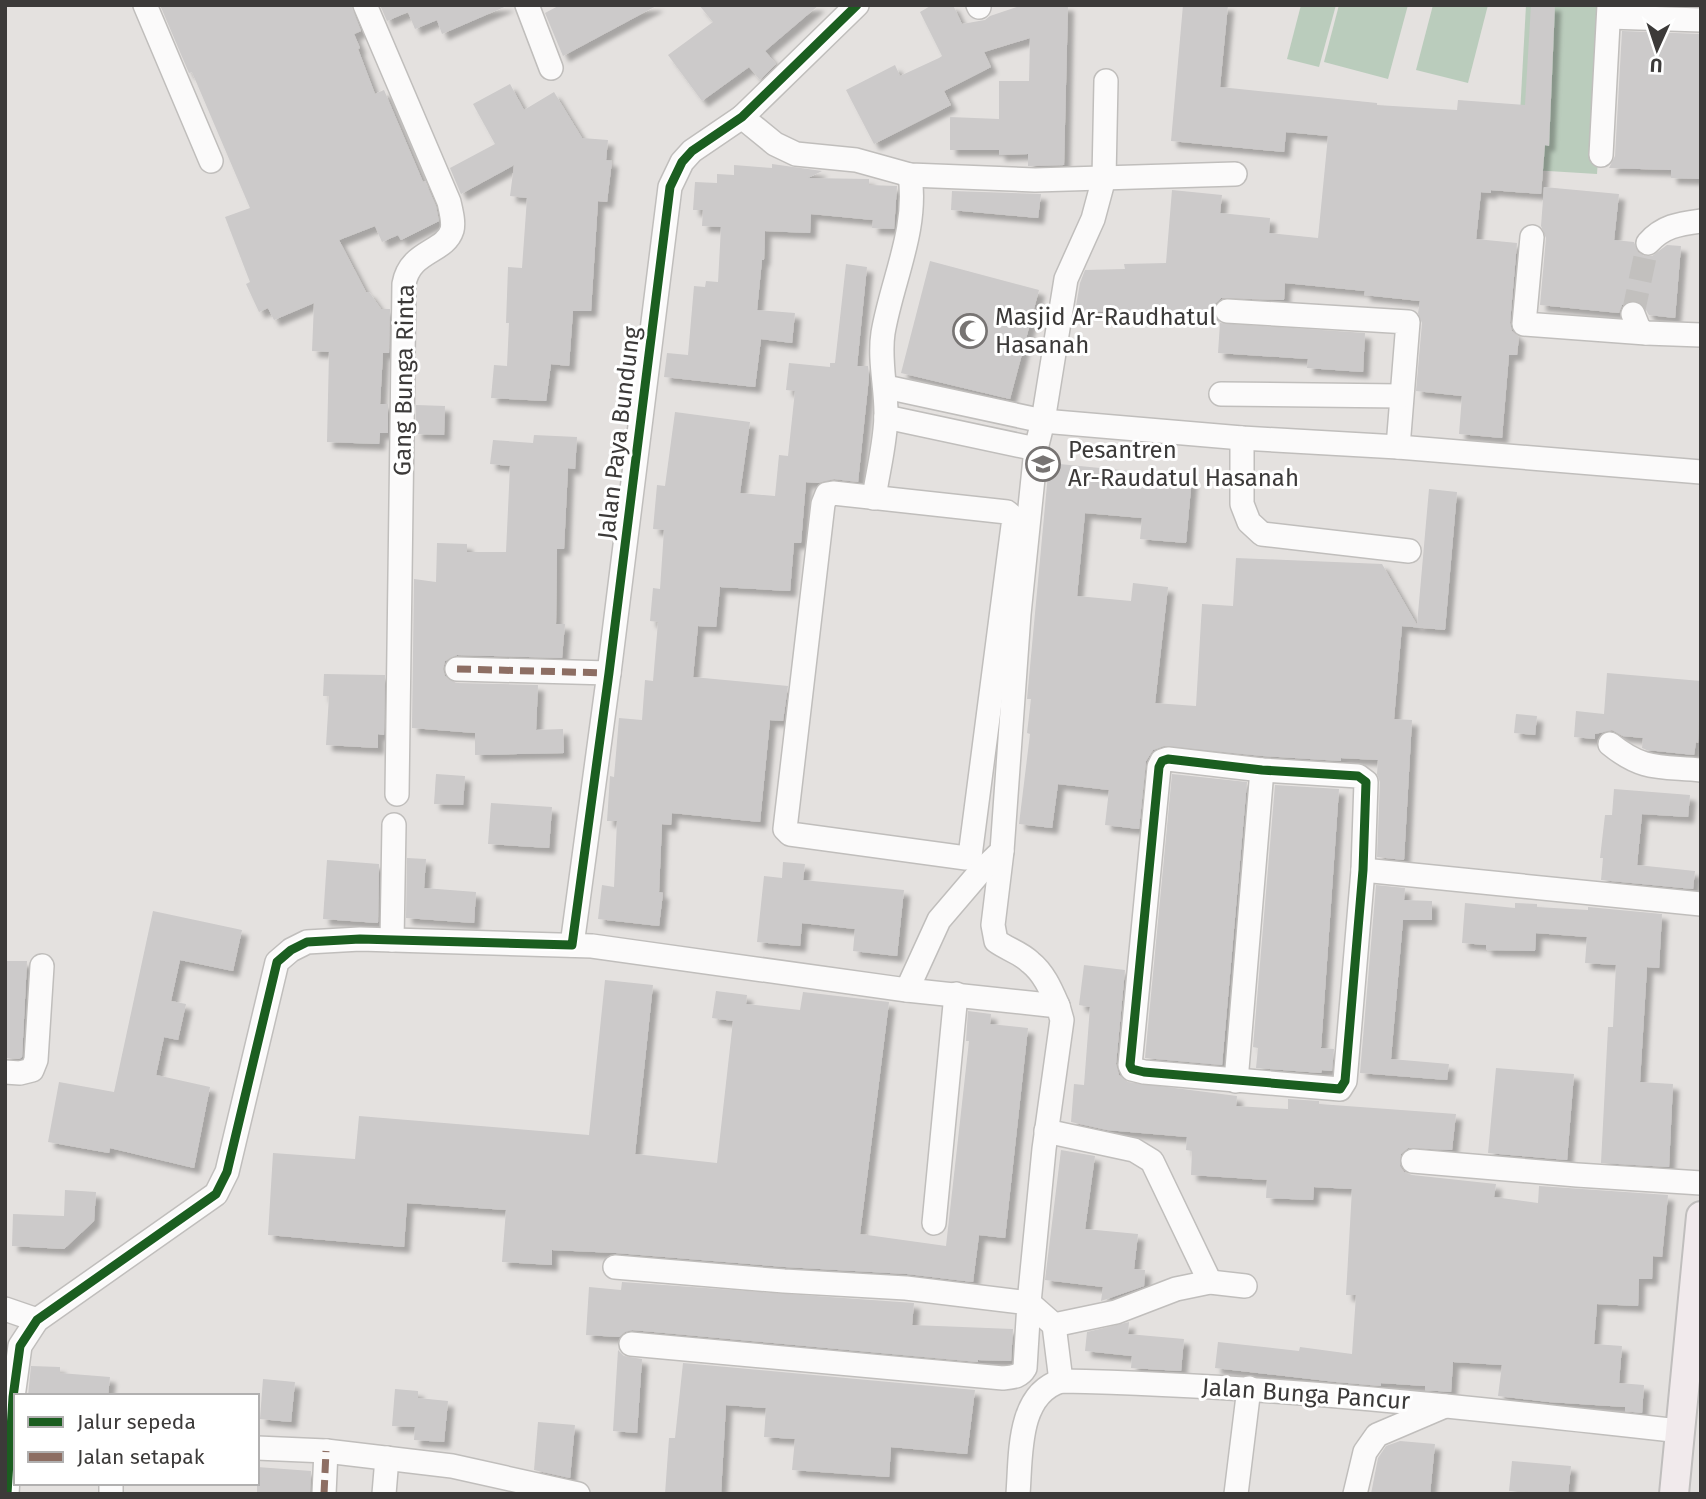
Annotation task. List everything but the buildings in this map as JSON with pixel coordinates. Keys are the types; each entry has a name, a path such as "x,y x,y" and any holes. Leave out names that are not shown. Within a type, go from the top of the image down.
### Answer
{"main road":[{"path":"1674,1494 1701,1216"}],"street":[{"path":"145,5 211,161"},
{"name":"Gang Bunga Rinta","path":"365,5 449,202 453,228 449,237 410,265 404,284 397,794"},
{"path":"527,5 551,68"},
{"name":"Jalan Paya Bundung","path":"572,945 670,187 682,162 692,151 742,117 857,5"},
{"path":"1601,155 1609,11 1701,20"},
{"path":"631,1344 1003,1378 1022,1374 1025,1368 1046,1131 1062,1020 1047,981 1030,961 996,940 993,925 1002,851 1019,614 1036,449 1066,279 1093,219 1104,178 1106,81"},
{"path":"742,117 775,144 796,154 856,160 910,175 1035,180 1235,174"},
{"path":"874,498 886,417 882,347 907,244 912,188 910,175"},
{"path":"1648,243 1657,232 1667,227 1701,221"},
{"path":"1532,237 1524,324 1640,323 1701,335"},
{"path":"1227,311 1408,322 1398,447"},
{"path":"886,387 1043,421 1242,439 1398,447 1701,472"},
{"path":"1221,394 1401,396"},
{"path":"886,417 1036,449"},
{"path":"1242,439 1242,504 1250,523 1262,534 1409,551"},
{"path":"833,493 874,498 1007,512 1014,518 970,856 967,858 790,834 784,825 823,503 827,494 833,493"},
{"path":"457,668 609,673"},
{"path":"1609,744 1627,758 1642,765 1701,770"},
{"path":"1168,759 1262,769 1358,776 1365,779 1367,785 1363,870 1343,1087 1337,1090 1138,1071 1132,1069 1130,1061 1160,763 1168,759"},
{"path":"1236,1081 1262,769"},
{"path":"392,940 394,825"},
{"path":"906,990 939,920 1002,851"},
{"path":"1363,870 1701,904"},
{"path":"15,1394 20,1346 37,1320 216,1194 228,1172 277,962 291,950 307,942 392,940 572,945 906,990 1058,1006"},
{"path":"5,1072 20,1073 32,1070 36,1060 42,966"},
{"path":"934,1223 956,994"},
{"path":"1046,1131 1134,1150 1152,1161 1210,1282"},
{"path":"1413,1161 1701,1183"},
{"path":"615,1267 906,1288 1029,1303 1054,1325 1061,1381 1049,1384 1038,1394 1028,1414 1023,1435 1018,1494"},
{"path":"1054,1325 1116,1312 1176,1289 1210,1282 1245,1286"},
{"path":"5,1309 37,1320"},
{"name":"Jalan Bunga Pancur","path":"1061,1381 1249,1388 1448,1405 1680,1431"},
{"path":"1237,1494 1249,1388"},
{"path":"7,1494 14,1401"},
{"path":"1355,1494 1365,1452 1377,1435 1448,1405"},
{"path":"259,1448 326,1451 452,1466 543,1489 578,1494"},
{"path":"324,1494 326,1451"},
{"path":"384,1494 387,1458"}],"green space":[{"path":"1301,5 1336,5 1319,67 1287,59"},
{"path":"1339,5 1408,5 1388,79 1324,62"},
{"path":"1433,5 1488,5 1468,83 1416,70"},
{"path":"1526,5 1607,5 1597,174 1517,169"}],"tunnel":[{"path":"1633,314 1648,243"}],"marked path":[{"path":"457,669 609,673"},
{"path":"324,1494 326,1451"}],"cycle path":[{"path":"7,1494 13,1397 20,1346 37,1320 216,1194 227,1172 277,962 291,950 307,942 360,939 572,945 670,187 682,162 692,151 742,117 857,5"},
{"path":"1168,759 1262,770 1358,776 1366,782 1363,870 1345,1081 1340,1089 1132,1069 1130,1065 1159,767 1162,761 1168,759"}],"place":[{"name":"Masjid Ar-Raudhatul Hasanah","path":"970,331"},
{"name":"Pesantren Ar-Raudatul Hasanah","path":"1043,464"}]}
